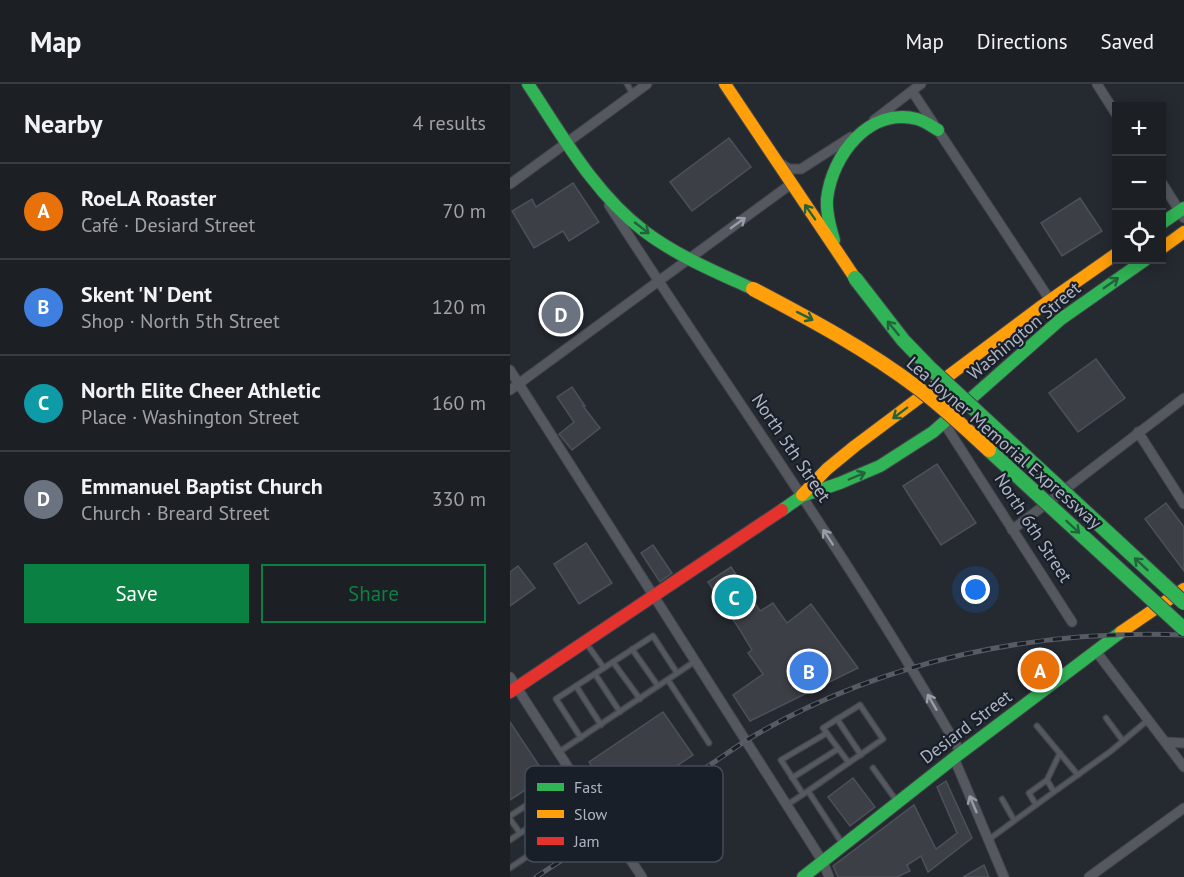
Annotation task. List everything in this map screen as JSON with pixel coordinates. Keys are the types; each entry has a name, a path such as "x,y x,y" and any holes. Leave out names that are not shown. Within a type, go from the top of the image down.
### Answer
{"main road":[{"name":"North 5th Street","path":"528,84 585,168 627,216 644,231 753,289"},
{"path":"725,84 837,250"},
{"path":"837,250 828,220 827,199 832,174 860,131 884,119 902,117 917,119 938,130"},
{"path":"1166,221 1182,212"},
{"path":"1166,244 1184,231"},
{"name":"Lea Joyner Memorial Expressway","path":"837,250 855,278 903,340 931,369 1184,603"},
{"name":"Washington Street","path":"802,496 818,476 1050,300 1112,257"},
{"name":"Washington Street","path":"512,686 585,642 802,496 880,466 933,432 1061,319 1139,264"},
{"name":"Lea Joyner Memorial Expressway","path":"753,289 858,345 915,384 1184,629"},
{"name":"Desiard Street","path":"803,877 1095,650 1184,589"}],"street":[{"path":"510,184 647,84"},
{"path":"773,158 789,169 801,169 860,131 921,84"},
{"path":"1097,84 1112,108"},
{"path":"912,91 1050,300"},
{"name":"North 5th Street","path":"585,168 658,282 802,496 922,685 958,755 988,840 1004,877"},
{"path":"510,390 791,184"},
{"path":"1166,190 1182,212"},
{"path":"510,370 823,862 829,877"},
{"path":"1012,530 1184,398"},
{"name":"North 6th Street","path":"944,423 1072,621"},
{"path":"1138,432 1184,504"},
{"path":"1095,650 1184,767"},
{"path":"512,686 568,766"},
{"path":"1166,742 1184,743"},
{"path":"1089,877 1184,808"},
{"path":"632,862 642,877"}],"lane":[{"path":"627,84 633,94"},
{"path":"581,738 556,699 653,636 677,673"},
{"path":"585,642 603,668"},
{"path":"632,649 658,686"},
{"path":"559,752 695,661"},
{"path":"613,662 640,699"},
{"path":"595,674 620,712"},
{"path":"668,680 709,742"},
{"path":"576,686 601,725"},
{"path":"786,805 805,793 861,755 883,739 860,705 823,728 849,763"},
{"path":"1106,718 1123,741"},
{"path":"837,719 861,755"},
{"path":"988,840 1078,775 1148,720"},
{"path":"1037,726 1078,775"},
{"path":"827,733 781,760 792,778 844,845"},
{"path":"792,778 838,748"},
{"path":"1036,805 1029,793 1047,780 1060,753"},
{"path":"873,768 898,803"},
{"path":"1047,780 1054,792"},
{"path":"1002,799 1014,820"},
{"path":"520,833 510,818 525,808"},
{"path":"510,840 525,830"},
{"path":"510,868 525,858"}],"building":[{"path":"729,138 751,167 692,211 670,182"},
{"path":"573,183 599,222 569,241 563,231 534,248 512,211 532,199 536,207"},
{"path":"1080,198 1102,231 1062,256 1041,223"},
{"path":"1096,359 1125,398 1078,432 1049,393"},
{"path":"572,387 600,428 572,450 559,434 574,422 557,397"},
{"path":"937,464 976,523 941,545 903,486"},
{"path":"1166,503 1184,527 1184,571 1145,519"},
{"path":"586,543 612,583 579,604 554,564"},
{"path":"653,545 672,573 660,582 641,553"},
{"path":"518,566 535,588 510,606 510,572"},
{"path":"731,567 760,611 773,603 787,623 811,604 858,668 750,721 733,695 763,674 748,653 752,650 708,582"},
{"path":"663,712 693,755 676,766 592,766 589,762"},
{"path":"510,722 539,766 525,766 525,790 510,800"},
{"path":"853,778 875,807 850,826 828,797"},
{"path":"946,781 972,838 928,872 921,856 907,865 910,871 897,877 838,877 833,866 914,805 936,849 957,833 937,787"},
{"path":"984,865 989,877 963,877"}],"railway":[{"path":"708,766 757,734 806,708 857,686 963,654 1018,644 1073,638 1129,634 1184,635"},
{"path":"536,877 559,862"}],"traffic: fast":[{"path":"528,84 594,181 626,216 670,248 753,289"},
{"path":"834,240 827,209 830,182 836,166 856,138 869,127 883,120 900,117 920,120 938,130"},
{"path":"1166,220 1184,208"},
{"path":"782,510 802,496 880,466 933,432 1061,319 1139,264"},
{"path":"855,278 903,340 931,369 1184,603"},
{"path":"989,450 1184,629"},
{"path":"803,877 954,758 1121,632"}],"traffic: slow":[{"path":"725,84 855,278"},
{"path":"1166,245 1184,232"},
{"path":"802,495 827,469 855,446 1039,308 1112,257"},
{"path":"753,289 880,361 919,389 989,450"},
{"path":"1121,632 1184,589"}],"traffic: jam":[{"path":"510,692 782,510"}],"place":[{"name":"Emmanuel Baptist Church","path":"561,314"},
{"name":"North Elite Cheer Athletic","path":"734,597"},
{"name":"RoeLA Roaster","path":"1040,670"},
{"name":"Skent 'N' Dent","path":"809,671"}]}
